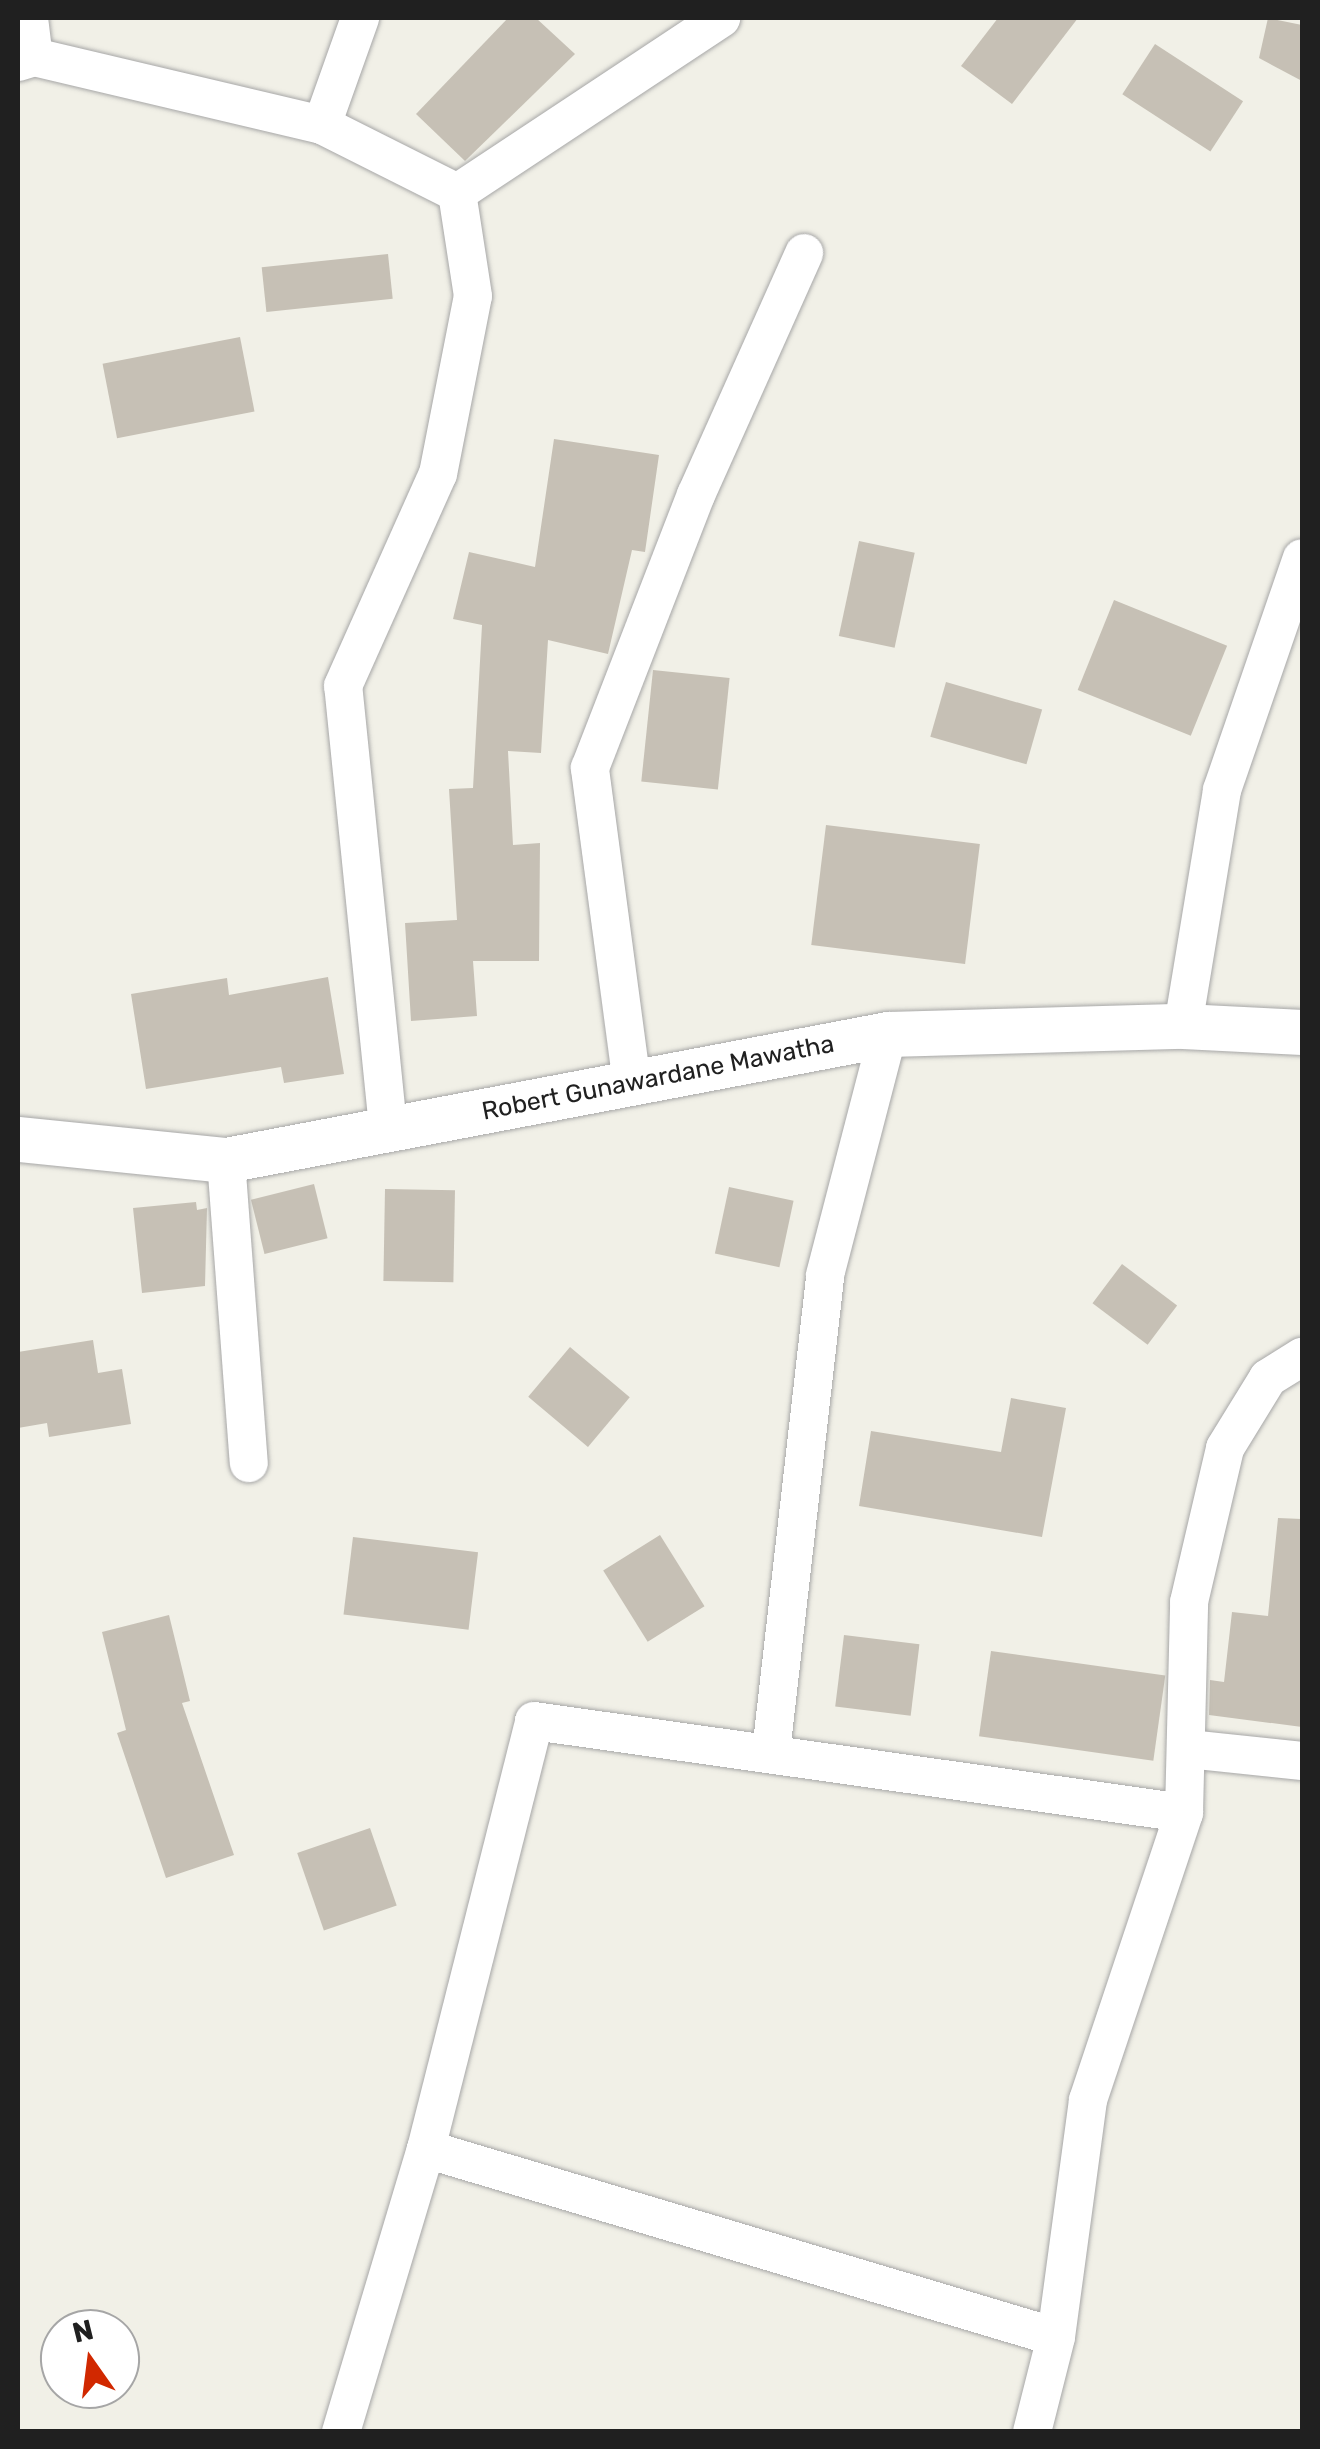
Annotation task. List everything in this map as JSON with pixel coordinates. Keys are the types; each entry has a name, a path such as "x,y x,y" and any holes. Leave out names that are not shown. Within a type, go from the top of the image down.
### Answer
{"street":[{"path":"28,18 26,60 322,126 457,193"},
{"path":"322,126 360,18"},
{"path":"457,193 720,18"},
{"path":"388,1128 343,686 438,474 474,296 457,193"},
{"path":"632,1084 590,768 696,495 804,252"},
{"path":"1183,1026 1222,790 1302,558"},
{"name":"Robert Gunawardane Mawatha","path":"18,1138 226,1160 888,1034 1183,1026 1302,1032"},
{"path":"771,1752 825,1275 888,1034"},
{"path":"226,1160 249,1463"},
{"path":"1032,2432 1056,2337 1088,2100 1184,1813 1189,1602 1226,1448 1268,1378 1302,1357"},
{"path":"341,2432 426,2149 534,1721 1184,1813"},
{"path":"1188,1749 1302,1761"},
{"path":"426,2149 1056,2337"}],"building":[{"path":"508,18 536,18 575,54 465,161 416,114"},
{"path":"998,18 1078,18 1012,104 961,66"},
{"path":"1268,18 1302,25 1302,81 1259,58"},
{"path":"1155,44 1243,101 1210,152 1122,94"},
{"path":"388,254 393,299 266,312 262,267"},
{"path":"240,337 255,412 117,438 103,364"},
{"path":"554,439 659,455 645,552 632,550 608,654 548,640 541,753 508,751 513,845 540,843 539,961 473,961 477,1016 411,1021 405,923 457,920 449,789 473,788 482,625 453,619 469,552 535,567"},
{"path":"859,541 915,553 895,648 839,636"},
{"path":"1114,600 1227,646 1191,736 1078,690"},
{"path":"653,670 730,678 718,789 641,781"},
{"path":"946,682 1042,710 1026,764 930,737"},
{"path":"826,825 980,844 965,964 811,945"},
{"path":"328,977 344,1074 284,1083 281,1067 146,1089 131,994 227,978 229,995"},
{"path":"314,1184 328,1238 264,1254 251,1200"},
{"path":"729,1187 794,1201 779,1267 715,1254"},
{"path":"385,1189 455,1190 453,1282 383,1281"},
{"path":"196,1202 197,1210 207,1208 205,1286 142,1293 133,1208"},
{"path":"1122,1264 1177,1306 1148,1345 1093,1303"},
{"path":"93,1340 98,1373 122,1369 131,1424 49,1437 47,1423 18,1428 18,1352"},
{"path":"570,1347 630,1397 588,1447 528,1397"},
{"path":"1011,1398 1066,1408 1042,1537 859,1506 871,1431 1001,1452"},
{"path":"1278,1518 1302,1519 1302,1727 1209,1715 1210,1680 1224,1682 1232,1612 1268,1616"},
{"path":"660,1535 705,1606 648,1642 603,1571"},
{"path":"353,1537 478,1552 469,1630 343,1614"},
{"path":"169,1615 190,1701 182,1703 234,1855 166,1878 117,1733 126,1730 102,1632"},
{"path":"844,1635 919,1644 911,1716 835,1706"},
{"path":"991,1651 1165,1675 1153,1761 979,1736"},
{"path":"370,1828 397,1906 324,1931 297,1853"}]}
